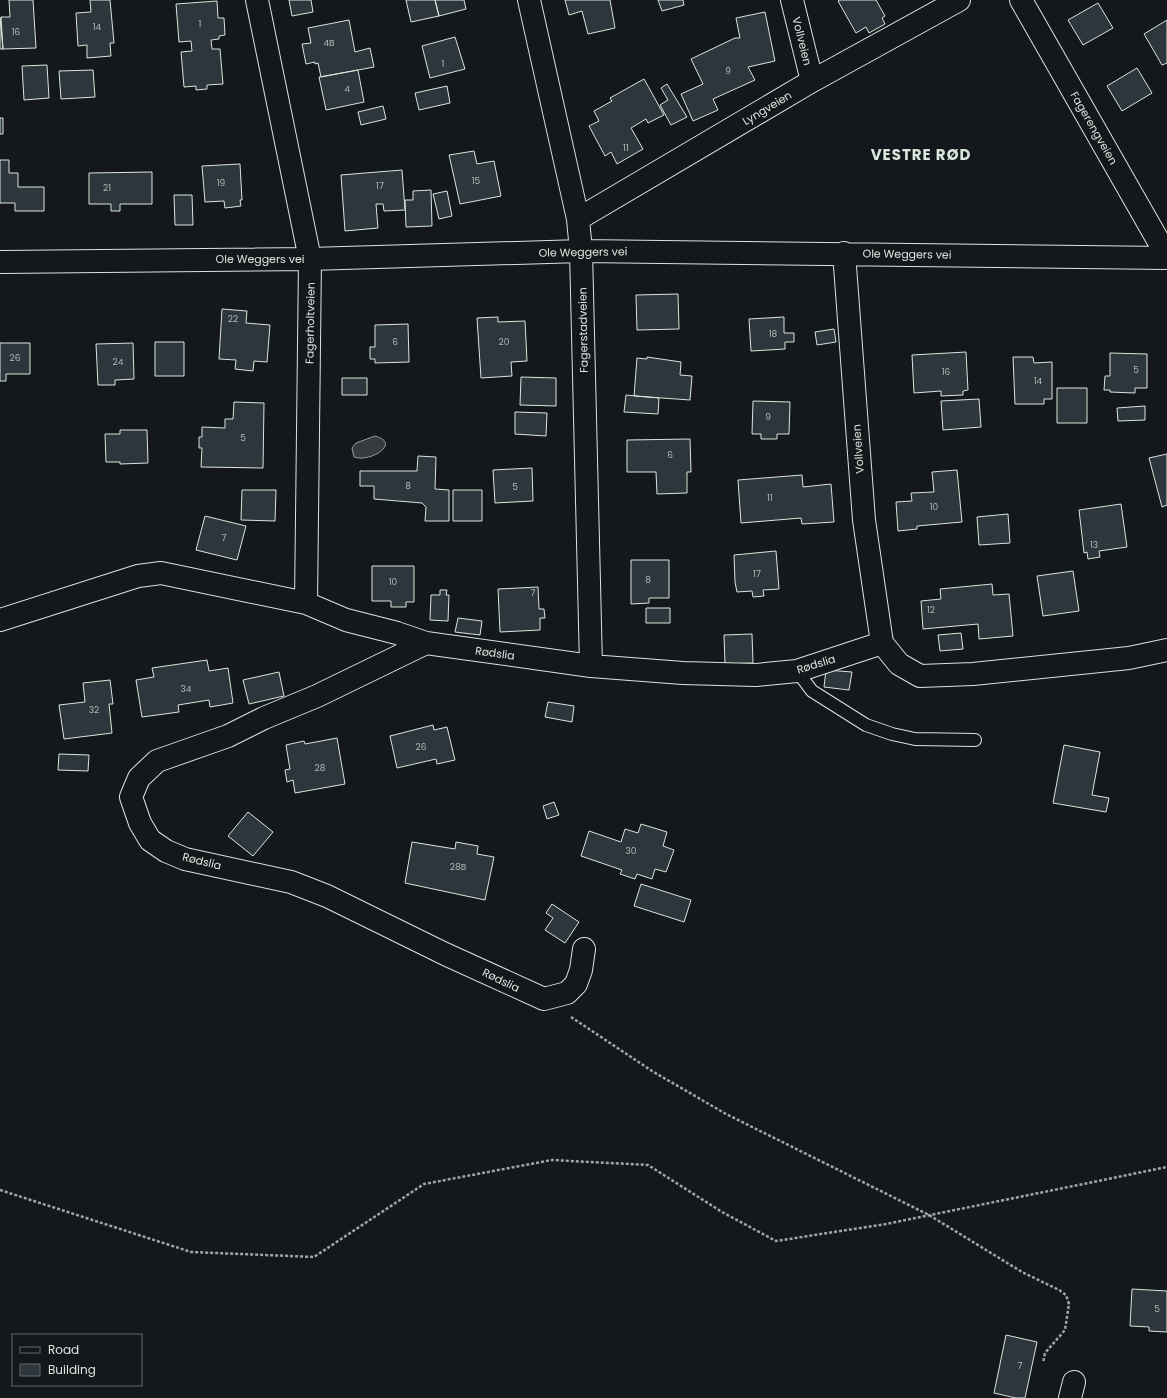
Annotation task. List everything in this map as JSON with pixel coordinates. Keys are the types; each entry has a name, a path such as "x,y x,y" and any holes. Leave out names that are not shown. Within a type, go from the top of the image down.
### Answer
{"street":[{"name":"Fagerholtveien","path":"257,0 310,259 306,603"},
{"name":"Fagerstadveien","path":"529,0 578,219 581,251 591,666"},
{"name":"Vollveien","path":"792,0 812,82"},
{"name":"Lyngveien","path":"578,219 812,82 958,0"},
{"name":"Fagerengveien","path":"1021,0 1167,257"},
{"name":"Ole Weggers vei","path":"0,262 310,259 581,251 1167,257"},
{"name":"Vollveien","path":"844,253 864,520 882,643"},
{"name":"Rødslia","path":"0,620 138,576 161,573 306,603 346,620 397,633 426,643 591,666 683,673 756,675 797,671 882,643"},
{"name":"Rødslia","path":"426,643 322,694 264,718 228,736 157,761 139,778 131,797 138,817 150,840 166,851 185,859 291,882 327,896 445,954 544,999"},
{"path":"882,643 899,664 920,676 973,674 1129,658 1167,650"},
{"path":"544,999 567,993 576,984 581,970 584,949"}],"lane":[{"path":"797,671 812,691 866,725 892,734 915,739 975,740"}],"path":[{"path":"544,999 652,1071 726,1114 929,1215 1022,1272 1066,1295 1069,1304 1065,1330 1045,1353 1043,1363"},
{"path":"0,1190 191,1252 314,1257 424,1184 552,1160 648,1165 722,1212 776,1241 929,1215 1167,1167"}],"shaded area":[{"path":"375,436 383,439 385,443 381,451 368,457 354,457 352,448 356,443"}],"building":[{"path":"9,0 33,0 36,48 3,49 1,17 10,17"},
{"path":"90,0 110,0 114,43 110,43 111,56 87,58 87,45 78,46 76,13 91,12"},
{"path":"289,0 311,0 313,12 292,16"},
{"path":"406,0 435,0 439,16 411,22"},
{"path":"435,0 464,0 466,9 439,16"},
{"path":"565,0 610,0 615,28 588,34 582,11 569,15"},
{"path":"658,0 683,0 684,5 662,11"},
{"path":"876,0 885,16 882,18 885,24 869,33 866,27 856,33 838,1"},
{"path":"217,1 218,18 224,18 225,35 219,36 219,39 211,40 212,49 220,49 223,84 207,85 207,89 196,90 196,86 184,87 181,52 192,51 191,41 179,42 176,4"},
{"path":"1098,3 1113,28 1083,45 1068,20"},
{"path":"765,12 775,61 748,67 755,80 713,99 718,110 693,121 681,94 703,84 691,59 735,38 740,38 736,18"},
{"path":"0,17 3,49 0,49"},
{"path":"349,20 355,52 370,48 374,67 321,77 318,63 315,64 315,62 306,64 302,44 311,43 308,28"},
{"path":"1167,20 1167,63 1162,65 1144,34"},
{"path":"455,37 465,69 430,78 422,46"},
{"path":"47,65 49,98 24,100 22,66"},
{"path":"1137,68 1152,93 1122,111 1107,86"},
{"path":"93,70 95,97 61,99 59,71"},
{"path":"358,70 364,102 326,110 319,77"},
{"path":"644,79 664,115 648,123 646,119 631,128 643,149 617,164 611,152 605,156 589,126 599,121 594,111 612,101 610,98"},
{"path":"667,84 687,117 671,125 660,105 668,100 661,88"},
{"path":"447,86 450,103 419,110 415,93"},
{"path":"383,106 386,119 361,125 358,112"},
{"path":"0,118 3,118 3,134 0,134"},
{"path":"474,151 477,164 494,161 501,196 460,204 449,155"},
{"path":"0,160 9,160 9,173 18,173 18,187 44,187 44,211 15,211 15,203 0,203"},
{"path":"240,164 241,206 225,208 224,201 205,202 202,166"},
{"path":"402,170 405,210 384,211 383,204 376,204 378,228 345,231 341,175"},
{"path":"152,172 152,204 120,204 120,211 111,211 111,204 89,204 89,173"},
{"path":"431,190 432,226 406,227 405,200 413,200 413,191"},
{"path":"447,191 452,216 439,219 433,194"},
{"path":"174,195 192,195 193,225 175,225"},
{"path":"678,294 679,329 637,330 636,295"},
{"path":"222,309 247,311 246,323 270,325 267,362 254,361 253,371 235,369 236,360 219,359"},
{"path":"498,317 498,322 525,321 527,361 511,362 512,376 481,378 477,318"},
{"path":"784,317 784,333 794,333 794,342 785,342 785,349 751,351 749,319"},
{"path":"408,324 409,362 375,363 375,359 370,359 370,347 375,347 375,325"},
{"path":"834,329 836,342 817,345 815,332"},
{"path":"155,342 184,342 184,376 155,376"},
{"path":"0,343 30,343 30,374 6,374 6,381 0,381"},
{"path":"133,343 134,379 115,380 115,385 98,385 96,344"},
{"path":"966,352 968,390 963,391 963,395 941,396 941,391 914,393 912,355"},
{"path":"1110,353 1147,354 1147,388 1135,388 1135,393 1110,392 1110,390 1104,390 1105,376 1110,376"},
{"path":"647,357 681,362 680,375 692,376 690,400 634,396 637,358 647,359"},
{"path":"1013,357 1033,357 1034,363 1052,362 1052,399 1044,399 1044,404 1015,404"},
{"path":"521,377 556,378 556,406 520,405"},
{"path":"342,378 367,378 367,395 342,395"},
{"path":"1057,388 1087,388 1087,423 1057,423"},
{"path":"626,395 659,398 658,414 624,412"},
{"path":"979,399 981,427 943,430 941,401"},
{"path":"753,401 790,402 789,434 777,434 777,439 761,439 761,434 752,434"},
{"path":"234,402 264,403 263,468 201,467 202,448 199,448 199,437 202,437 202,427 225,428 225,419 233,419"},
{"path":"1145,406 1145,420 1118,421 1117,408"},
{"path":"515,412 547,413 546,436 515,434"},
{"path":"120,430 147,430 148,463 120,464 120,462 106,462 105,434 120,434"},
{"path":"690,439 691,472 687,472 687,493 657,494 656,472 627,472 627,440"},
{"path":"1167,454 1167,505 1162,507 1149,458"},
{"path":"418,456 436,457 435,489 449,490 449,521 425,521 426,507 422,503 374,499 374,486 360,486 360,471 417,471"},
{"path":"532,468 533,501 495,503 493,470"},
{"path":"957,470 962,522 917,526 917,529 898,531 896,502 912,501 911,493 934,492 932,472"},
{"path":"802,475 803,487 831,484 834,522 802,524 801,518 741,523 738,480"},
{"path":"242,490 276,490 275,521 241,520"},
{"path":"453,490 482,490 482,521 453,521"},
{"path":"1121,504 1127,547 1099,551 1100,557 1088,559 1087,552 1084,553 1079,510"},
{"path":"1008,514 1010,543 979,545 977,517"},
{"path":"205,516 246,526 237,560 196,550"},
{"path":"776,551 779,589 763,590 764,596 753,597 752,591 737,592 734,555"},
{"path":"631,560 669,560 669,598 649,598 649,603 631,604"},
{"path":"372,566 414,566 414,602 406,602 406,607 391,607 391,601 372,601"},
{"path":"1073,571 1079,611 1043,616 1037,576"},
{"path":"992,584 993,595 1009,594 1013,636 979,639 978,624 923,629 921,601 941,599 940,589"},
{"path":"538,587 539,609 544,609 545,618 540,618 540,630 500,632 498,589"},
{"path":"440,590 447,590 446,595 449,595 448,621 430,620 431,595 440,595"},
{"path":"646,608 670,608 670,623 646,623"},
{"path":"458,618 482,621 480,635 455,632"},
{"path":"961,633 963,649 940,651 938,635"},
{"path":"752,634 753,663 725,664 724,635"},
{"path":"207,660 209,671 228,668 233,703 210,707 209,700 178,705 179,712 142,717 136,680 154,677 152,668"},
{"path":"826,670 852,672 849,690 824,687"},
{"path":"279,672 284,696 249,704 243,680"},
{"path":"110,680 113,704 109,704 112,733 64,739 59,705 85,702 83,683"},
{"path":"548,702 574,706 572,722 545,717"},
{"path":"433,725 434,730 447,727 455,760 437,764 436,759 397,768 390,736"},
{"path":"337,738 345,784 295,793 293,780 287,782 285,770 290,769 286,745 304,741 305,744"},
{"path":"1064,745 1100,752 1092,795 1109,798 1106,812 1053,803"},
{"path":"59,754 89,755 88,771 58,770"},
{"path":"554,802 559,815 547,819 543,806"},
{"path":"248,812 273,832 253,856 228,836"},
{"path":"641,824 667,832 663,846 674,850 666,872 655,869 652,879 637,874 635,879 620,874 622,870 581,856 589,831 621,842 625,829 638,833"},
{"path":"412,842 455,849 456,842 478,846 477,854 494,857 485,900 405,883"},
{"path":"641,884 691,900 684,922 634,906"},
{"path":"552,904 579,922 565,943 545,930 553,918 546,913"},
{"path":"1132,1289 1167,1291 1167,1332 1149,1331 1149,1327 1130,1326"},
{"path":"1006,1335 1037,1342 1025,1398 1016,1398 994,1393"}],"district":[{"name":"VESTRE RØD","path":"921,154"}]}
